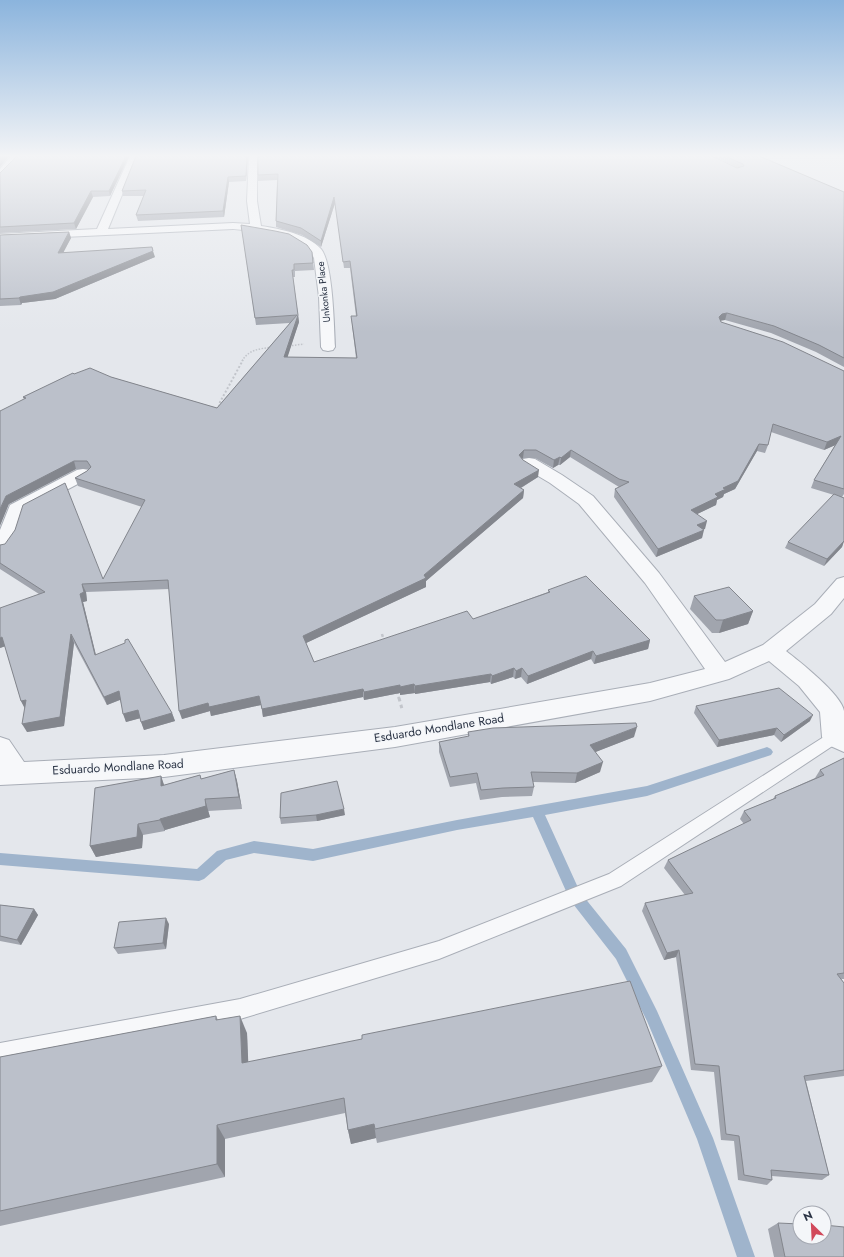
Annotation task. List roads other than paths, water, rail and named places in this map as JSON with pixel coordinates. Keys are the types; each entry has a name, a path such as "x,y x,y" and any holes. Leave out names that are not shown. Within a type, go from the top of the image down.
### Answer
{"street":[{"path":"102,232 109,215"},
{"path":"253,215 256,227"},
{"name":"Unkonka Place","path":"0,237 218,226 256,227 304,242 318,253 322,268 328,345"},
{"path":"529,463 556,479 586,500 652,578 721,673"},
{"path":"0,547 7,537 17,509 83,474"},
{"name":"Esduardo Mondlane Road","path":"9,773 164,766 409,734 650,692 721,673 772,651 823,609 844,584"},
{"path":"772,651 807,680 832,710 840,739"},
{"path":"0,747 9,773"}],"lane":[{"path":"0,1053 240,1009 439,950 615,880 840,739"}],"waterway":[{"path":"0,859 199,875 222,855 254,847 313,855 457,825 647,791 767,752"},
{"path":"537,811 575,896 621,954 652,1016 705,1138 746,1257"}]}
